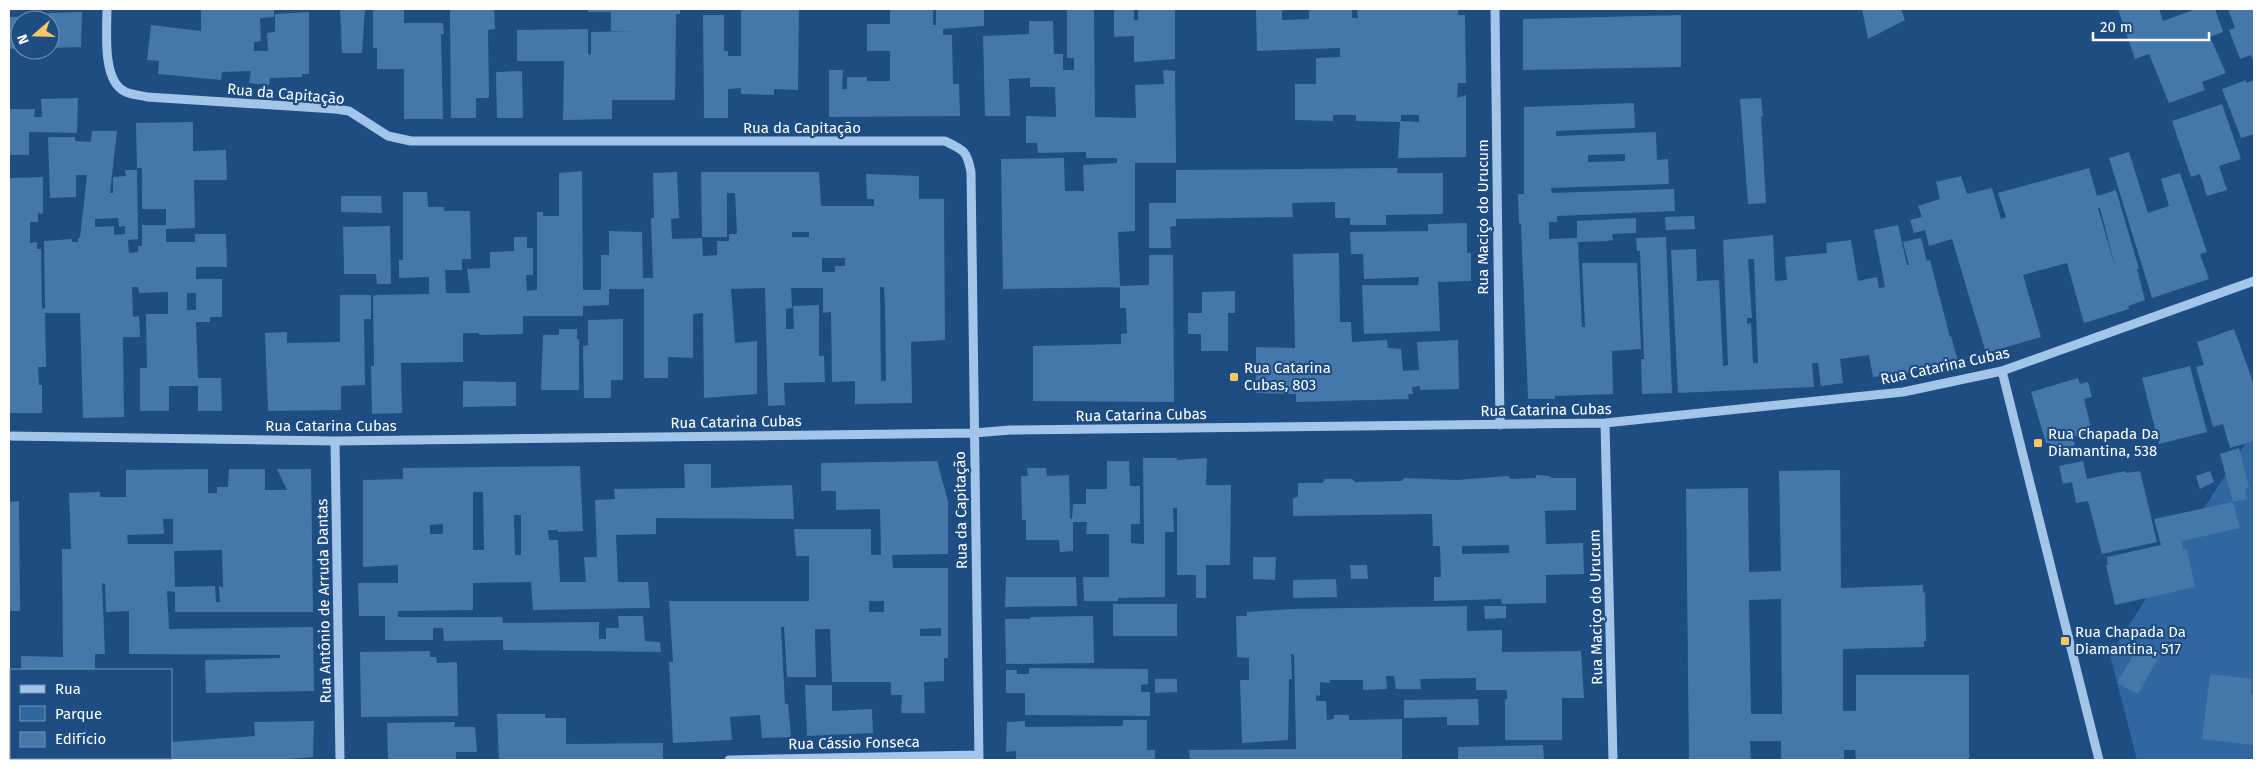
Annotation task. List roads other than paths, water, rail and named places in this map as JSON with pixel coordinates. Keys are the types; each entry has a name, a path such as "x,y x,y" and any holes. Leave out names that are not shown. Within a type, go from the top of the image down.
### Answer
{"street":[{"name":"Rua da Capitação","path":"107,9 110,73 115,83 124,91 147,97 335,109 348,112 388,136 410,141 945,141 963,149 968,156 971,172 979,758"},
{"name":"Rua Maciço do Urucum","path":"1496,9 1500,426"},
{"name":"Rua Catarina Cubas","path":"9,436 335,441 974,433 1010,430 1606,424 1903,392 2002,371 2254,280"},
{"path":"2002,371 2099,760"},
{"name":"Rua Maciço do Urucum","path":"1606,424 1613,760"},
{"name":"Rua Antônio de Arruda Dantas","path":"335,441 340,760"},
{"name":"Rua Cássio Fonseca","path":"729,760 979,758"}],"place":[{"name":"Rua Catarina Cubas, 803","path":"1234,377"},
{"name":"Rua Chapada Da Diamantina, 538","path":"2038,443"},
{"name":"Rua Chapada Da Diamantina, 517","path":"2065,641"}]}
